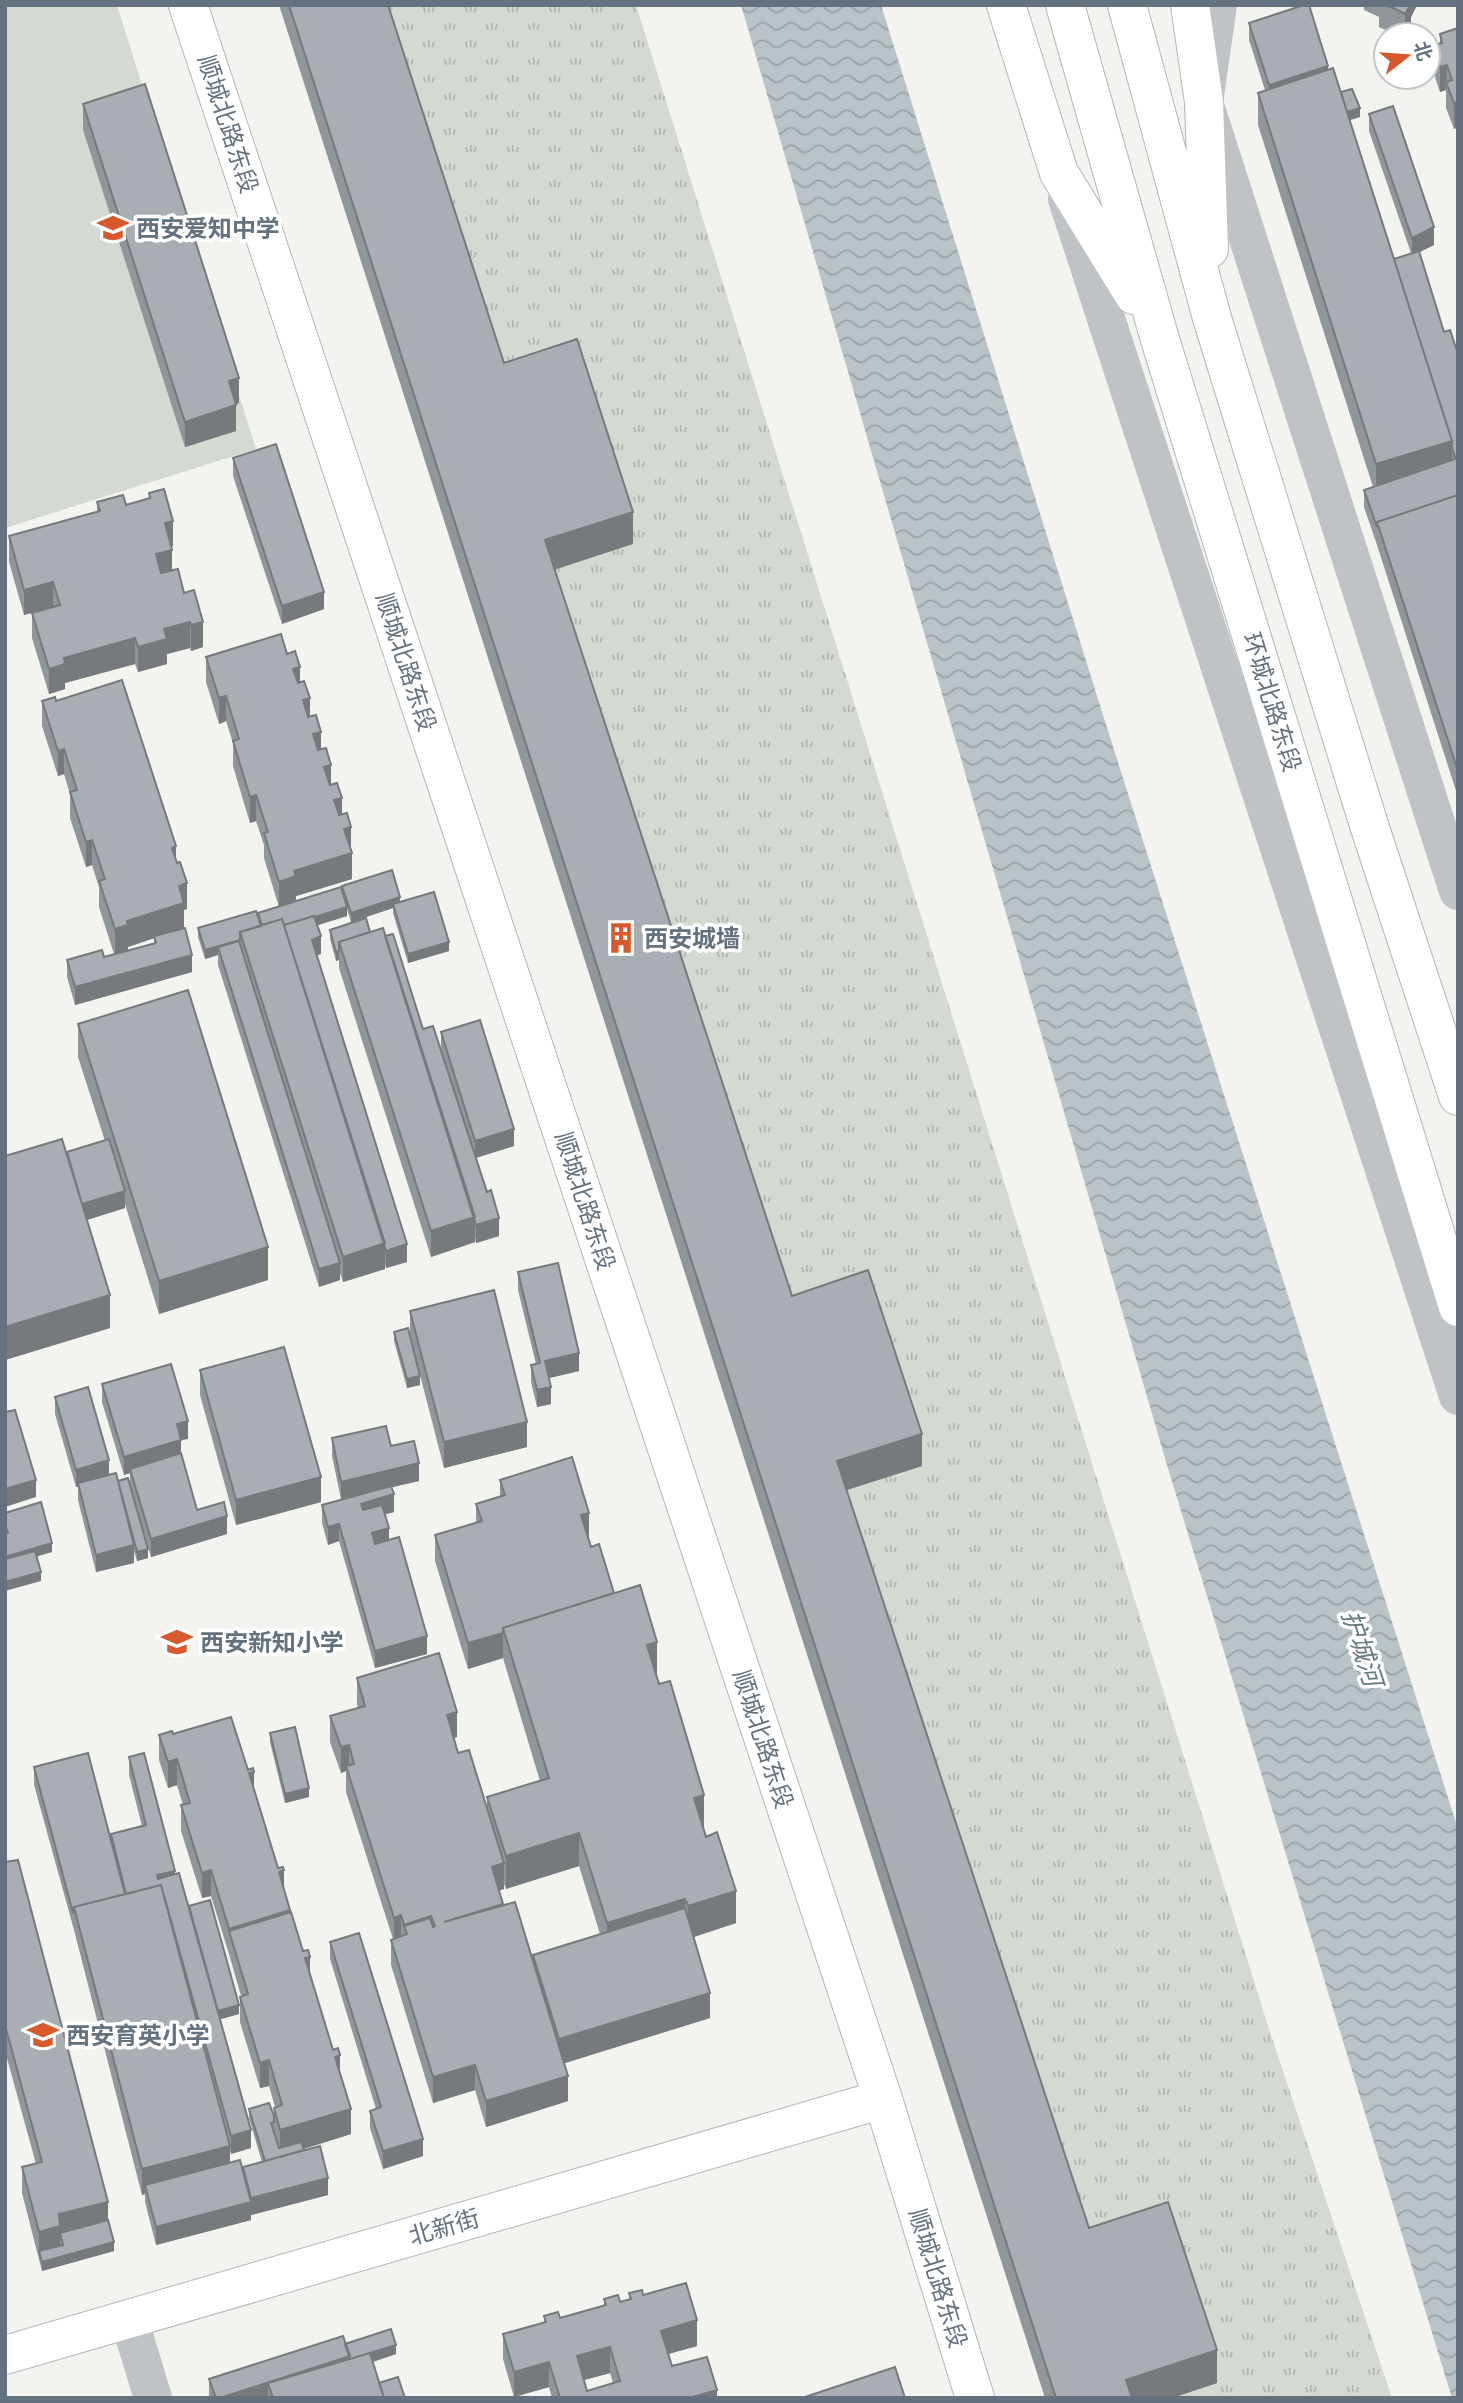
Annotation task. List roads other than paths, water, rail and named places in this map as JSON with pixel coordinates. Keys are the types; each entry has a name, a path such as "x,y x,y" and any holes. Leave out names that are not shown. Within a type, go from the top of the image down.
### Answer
{"street":[{"name":"顺城北路东段","path":"188,5 883,2099 975,2398"},
{"path":"1006,5 1458,1396"},
{"name":"环城北路东段","path":"1065,5 1159,336 1458,1307"},
{"path":"1127,5 1212,318 1369,825 1458,1096"},
{"path":"1190,5 1204,102 1212,318"},
{"path":"1218,5 1204,102 1458,891"},
{"path":"1059,173 1159,336"},
{"name":"北新街","path":"5,2355 883,2099"},
{"path":"129,2319 153,2398"}],"water":[{"name":"护城河","path":"741,5 881,5 1108,731 1458,1829 1458,2398 1452,2398 1167,1465"}],"place":[{"name":"西安爱知中学","path":"113,228"},
{"name":"西安城墙","path":"621,938"},
{"name":"西安新知小学","path":"177,1642"},
{"name":"西安育英小学","path":"43,2035"}]}
